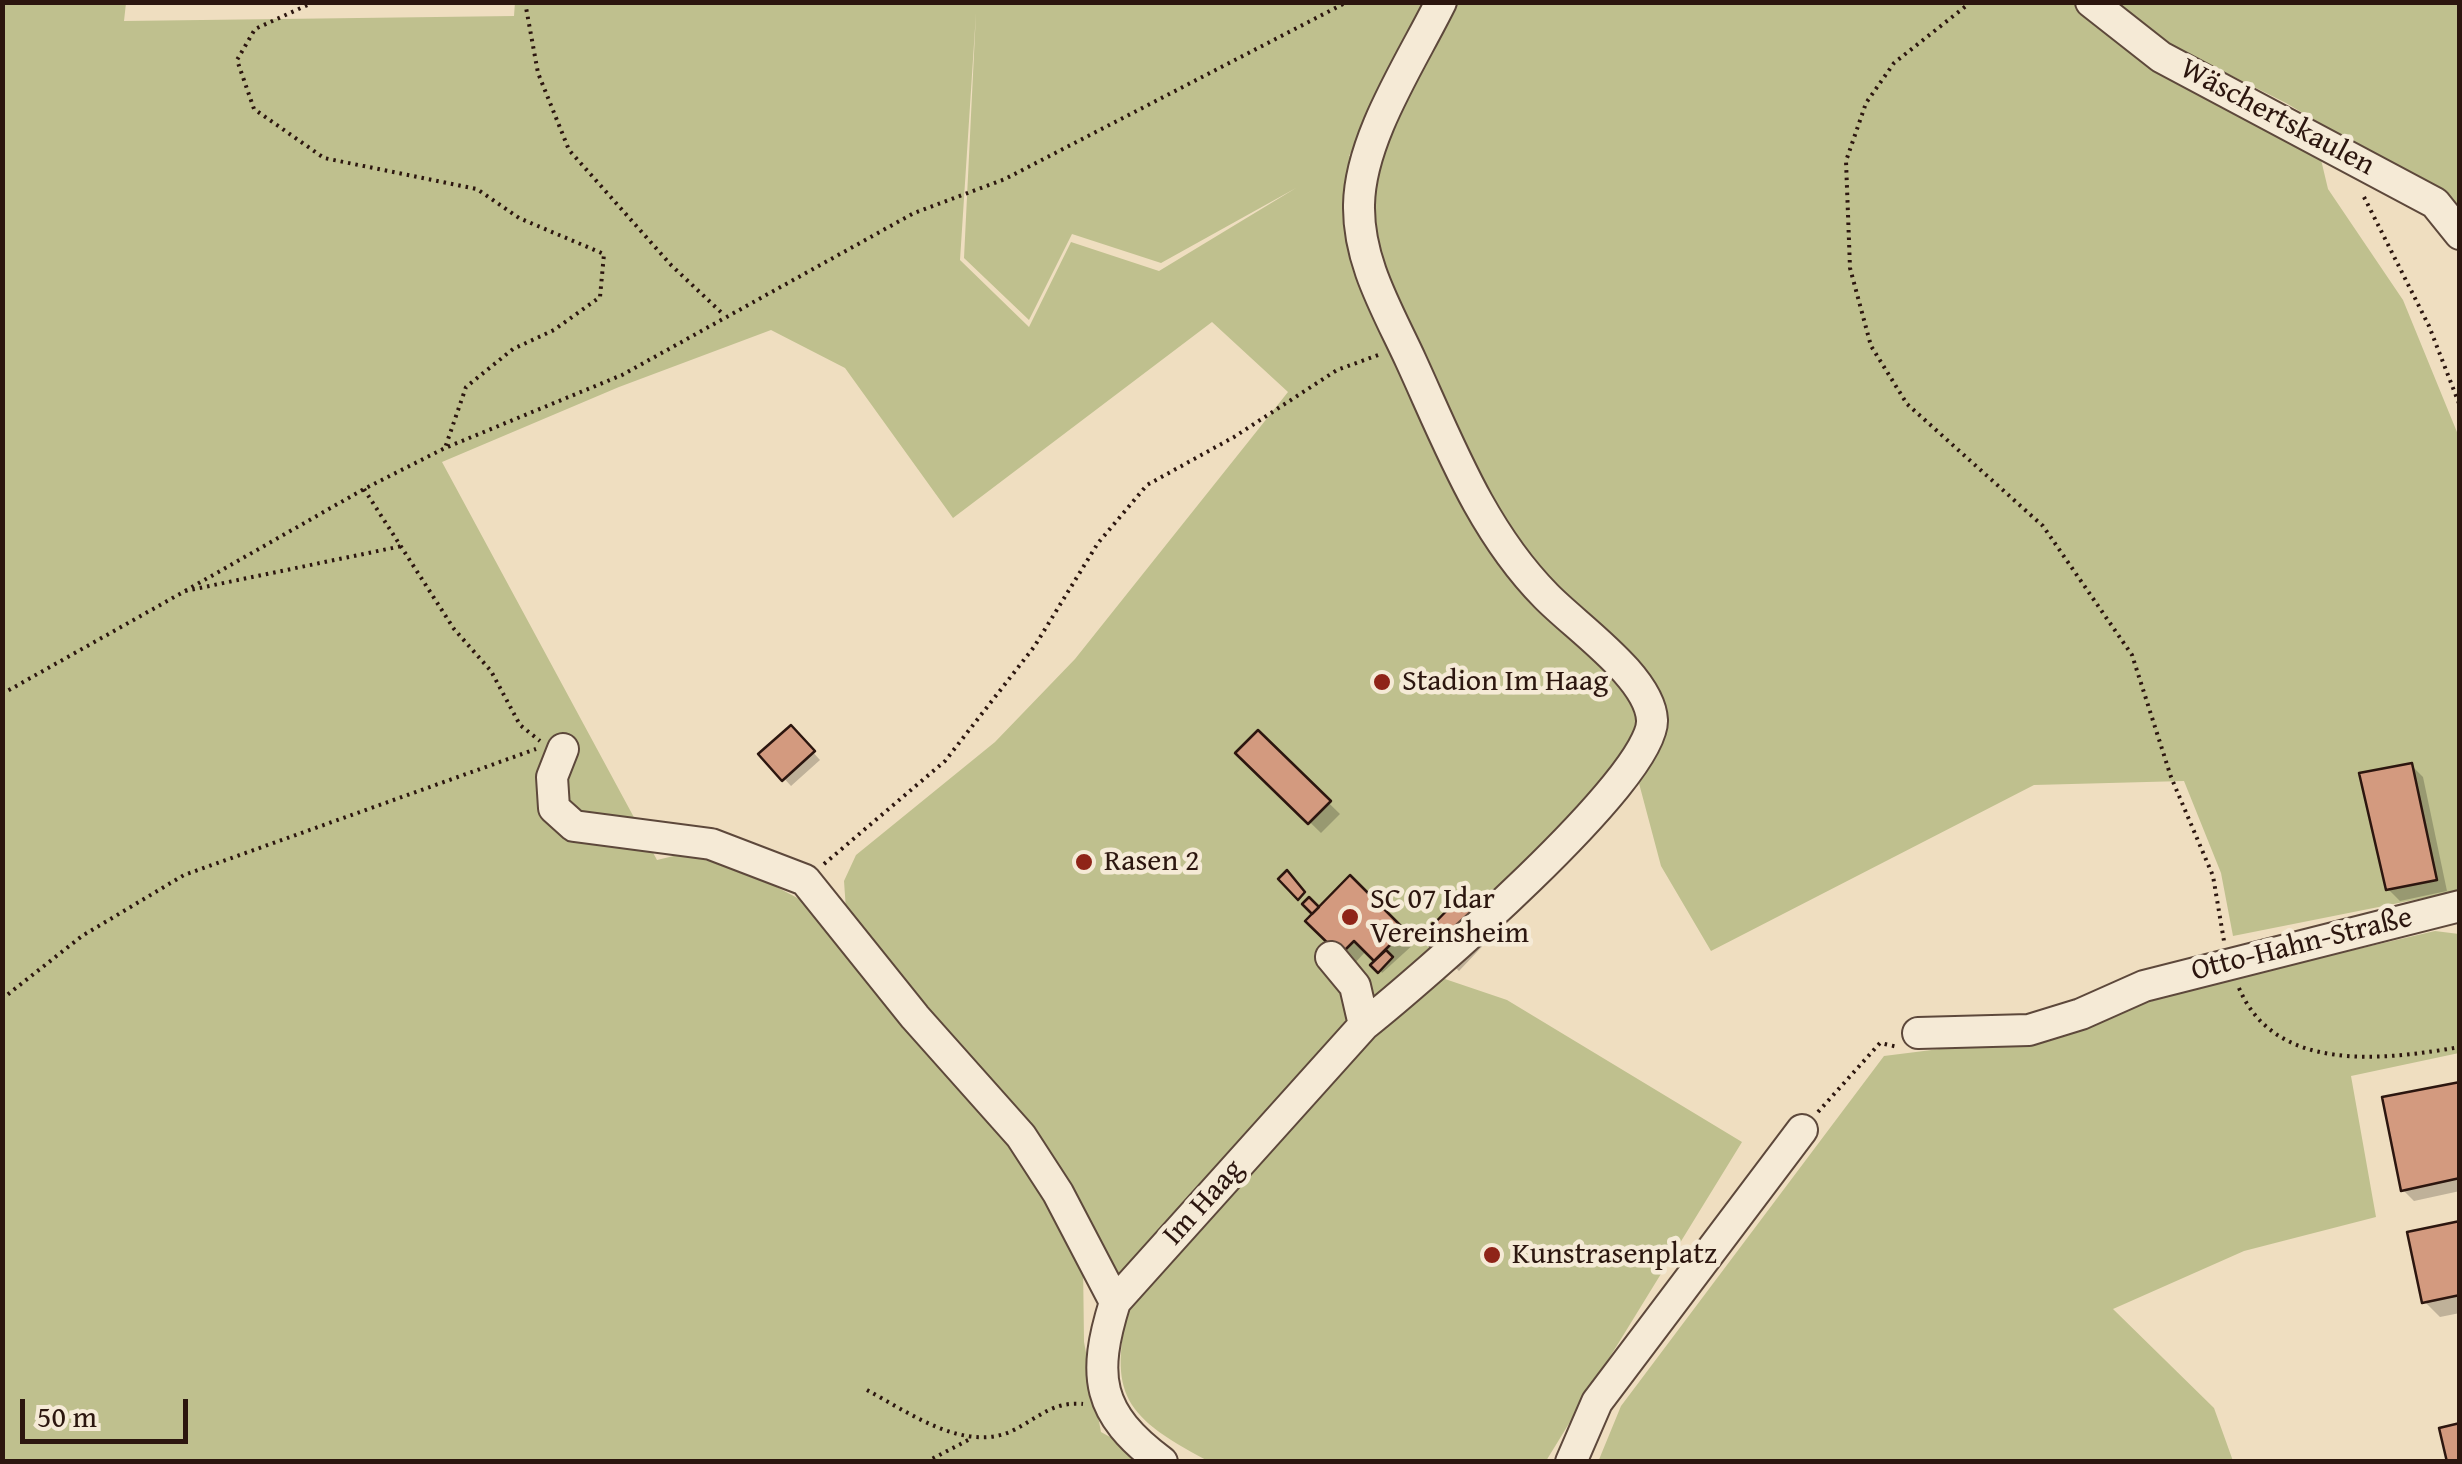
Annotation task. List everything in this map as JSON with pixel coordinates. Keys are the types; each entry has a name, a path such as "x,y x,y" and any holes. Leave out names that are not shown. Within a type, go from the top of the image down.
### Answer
{"street":[{"name":"Im Haag","path":"1107,1405 1100,1350 1115,1302 1364,1025 1437,966 1618,784 1646,748 1652,721 1644,690 1544,594 1504,548 1469,489 1368,270 1358,204 1375,133 1441,2"},
{"name":"Wäschertskaulen","path":"2091,2 2161,57 2342,150 2435,203 2460,234"},
{"path":"563,750 552,776 554,808 574,826 710,844 805,880 916,1017 1021,1136 1058,1193 1115,1302"},
{"name":"Otto-Hahn-Straße","path":"1918,1033 2029,1030 2081,1014 2144,986 2460,906"},
{"path":"1330,956 1355,986 1364,1025"},
{"path":"1571,1462 1597,1402 1802,1130"},
{"path":"1107,1405 1129,1434 1162,1462"}],"path":[{"path":"314,2 255,29 236,60 254,109 324,158 477,189 520,218 604,254 600,297 554,330 513,348 466,387 445,448"},
{"path":"525,2 538,73 570,150 671,266 724,315"},
{"path":"2,694 364,489 445,448 622,375 724,315 829,264 914,213 1005,179 1347,2"},
{"path":"1971,2 1894,63 1861,117 1846,161 1850,268 1871,346 1907,404 2043,526 2132,655 2171,777 2212,876 2228,962 2250,1015 2296,1044 2346,1059 2387,1060 2460,1048"},
{"path":"2342,150 2429,326 2460,406"},
{"path":"805,880 945,761 1034,647 1098,544 1147,485 1234,437 1336,370 1404,345"},
{"path":"2,998 82,936 184,875 545,745 520,725 491,671 454,629 364,489"},
{"path":"185,591 402,546"},
{"path":"1802,1130 1880,1044 1899,1047 1918,1033"},
{"path":"867,1390 934,1426 972,1438"},
{"path":"926,1462 972,1438 1008,1433 1061,1402 1107,1405"}],"green space":[{"path":"515,2 1427,3 1349,156 1377,150 1451,3 2079,3 2318,147 2328,189 2403,300 2459,437 2459,891 2233,936 2221,873 2184,781 2034,785 1711,951 1661,866 1636,772 1445,979 1507,1000 1742,1142 1546,1461 1208,1461 1154,1428 1127,1396 1121,1354 1131,1293 1109,1270 1027,1128 846,910 844,881 856,855 995,742 1075,659 1288,392 1212,322 953,518 845,368 771,330 619,387 442,462 657,860 686,853 746,871 807,903 1018,1150 1083,1261 1084,1342 1101,1432 1153,1461 3,1462 3,3 126,3 124,21 514,16","holes":["976,13 964,258 1029,320 1072,234 1161,263 1296,188 1159,271 1071,242 1029,327 960,260"]},
{"path":"2109,3 2459,3 2459,219 2366,151 2286,103 2170,45"},
{"path":"2435,931 2459,934 2459,1053 2351,1076 2376,1217 2244,1251 2113,1309 2214,1408 2233,1461 1598,1462 1621,1406 1884,1056 2027,1038 2220,981"}],"building":[{"path":"791,725 815,751 782,781 758,754"},
{"path":"1258,730 1331,801 1308,824 1235,753"},
{"path":"2412,763 2437,880 2386,890 2359,773"},
{"path":"1287,870 1305,892 1298,900 1278,879"},
{"name":"SC 07 Idar Vereinsheim","path":"1350,875 1405,930 1374,961 1354,941 1340,955 1305,921"},
{"path":"1309,897 1319,907 1312,914 1302,904"},
{"path":"1459,898 1472,911 1434,950 1421,937"},
{"path":"1386,950 1393,957 1378,973 1370,965"},
{"path":"2460,1082 2460,1178 2401,1191 2382,1097"},
{"path":"2460,1221 2460,1295 2422,1303 2407,1232"},
{"path":"2460,1423 2460,1462 2447,1462 2439,1428"}],"place":[{"name":"Stadion Im Haag","path":"1382,682"},
{"name":"Rasen 2","path":"1084,862"},
{"name":"SC 07 Idar Vereinsheim","path":"1350,917"},
{"name":"Kunstrasenplatz","path":"1492,1255"}]}
